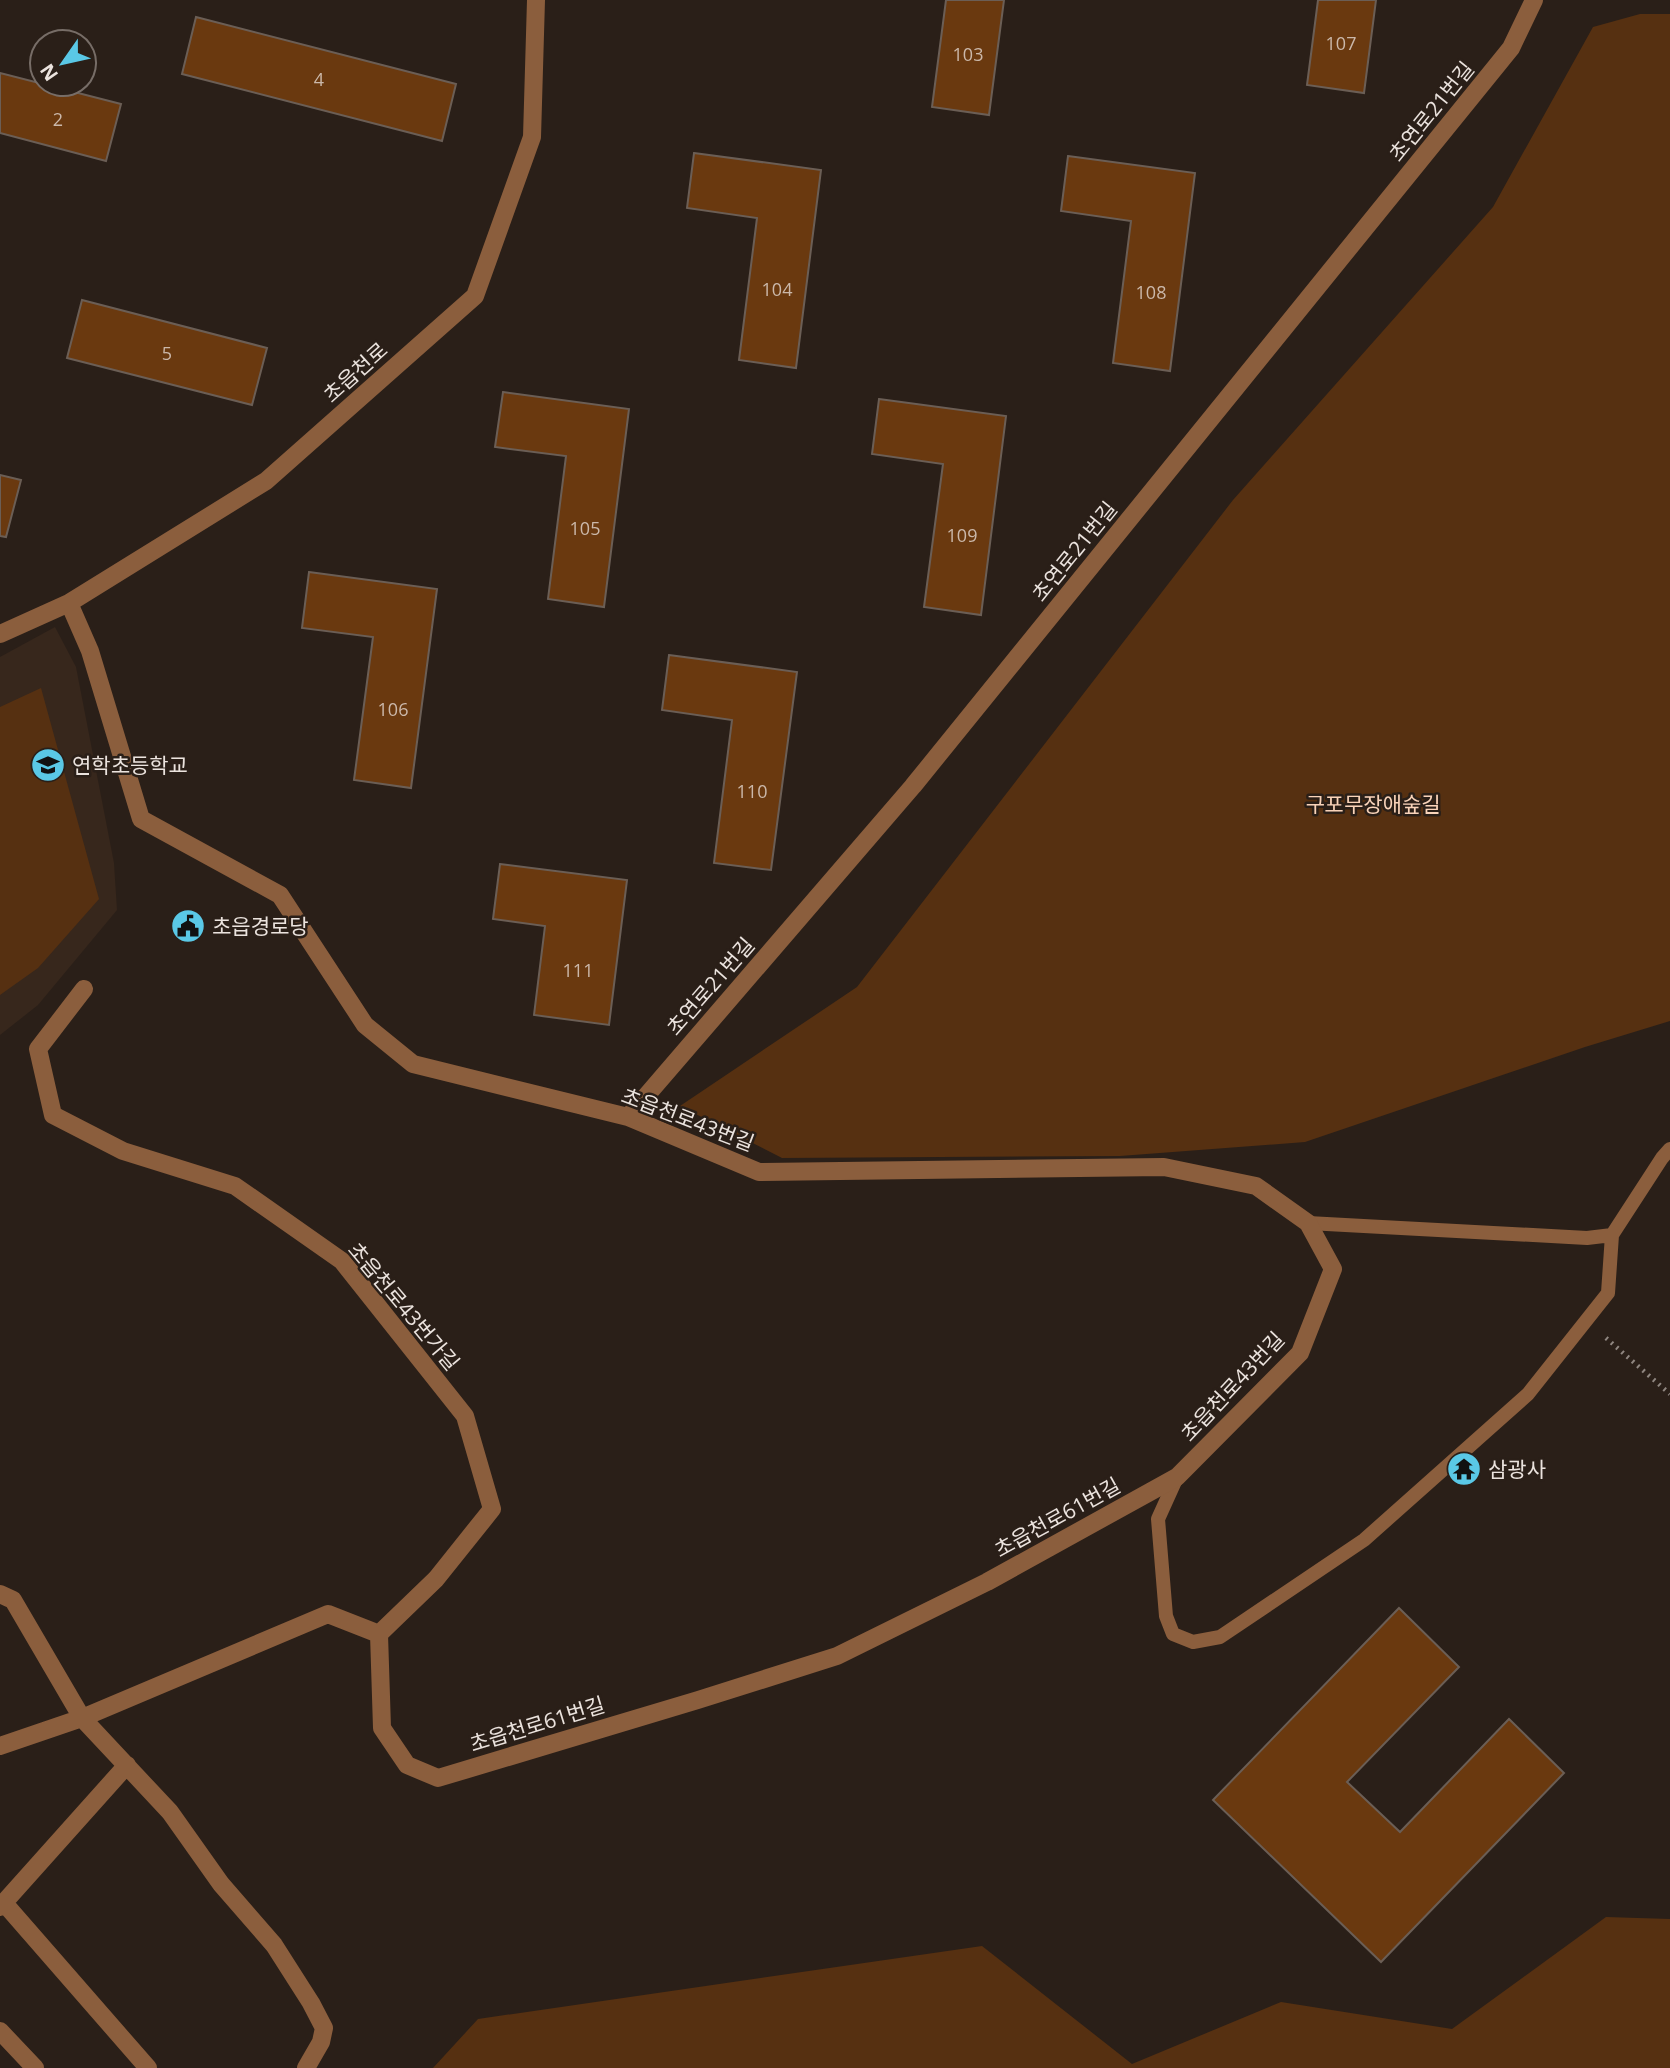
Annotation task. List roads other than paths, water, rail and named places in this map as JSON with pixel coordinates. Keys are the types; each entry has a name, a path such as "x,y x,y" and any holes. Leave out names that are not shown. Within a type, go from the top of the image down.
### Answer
{"street":[{"name":"초읍천로","path":"0,634 69,603 267,481 475,296 532,137 536,0"},
{"name":"초연로21번길","path":"628,1117 913,786 1274,341 1511,48 1534,0"},
{"name":"초읍천로43번길","path":"69,603 90,650 141,819 280,895 365,1025 413,1064 628,1117 759,1172 1164,1167 1256,1186 1308,1223 1333,1269 1300,1353 1177,1477"},
{"name":"초읍천로43번가길","path":"84,989 38,1049 53,1115 123,1151 235,1186 342,1261 465,1416 492,1509 436,1579 379,1634"},
{"name":"초읍천로61번길","path":"379,1634 382,1728 407,1765 438,1778 837,1656 987,1582 1177,1477"},
{"path":"0,1594 13,1600 82,1718 170,1812 221,1884 274,1945 312,2003 324,2028 321,2042 306,2068"},
{"path":"0,1746 82,1718 328,1614 379,1634"},
{"path":"127,1765 2,1905 148,2068"},
{"path":"0,2031 36,2068"}],"lane":[{"path":"1177,1477 1158,1518 1166,1616 1173,1633 1193,1642 1220,1637 1364,1540 1528,1394 1608,1293 1612,1235 1670,1149"},
{"path":"1308,1223 1587,1238 1612,1235"}],"place":[{"name":"연학초등학교","path":"48,765"},
{"name":"초읍경로당","path":"188,926"},
{"name":"삼광사","path":"1464,1469"}],"park label":[{"name":"구포무장애숲길","path":"1373,804"}]}
